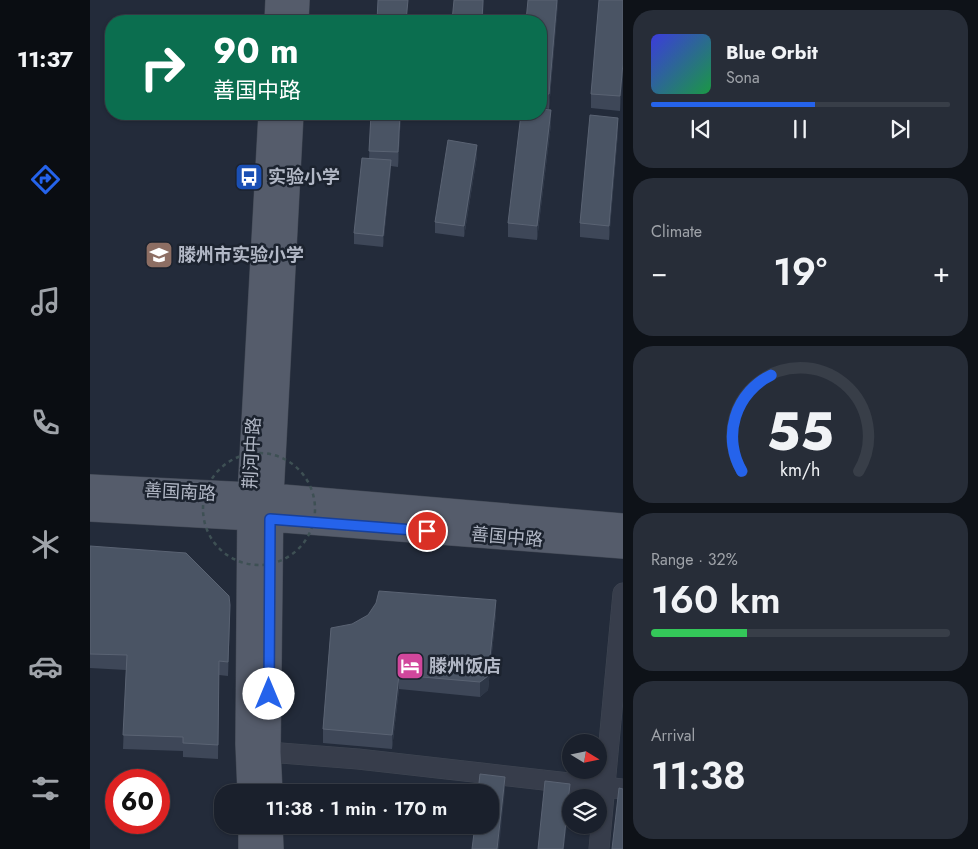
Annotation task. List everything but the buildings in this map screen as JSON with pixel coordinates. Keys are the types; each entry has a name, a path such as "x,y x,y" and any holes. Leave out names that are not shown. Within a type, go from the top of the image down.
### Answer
{"main road":[{"path":"277,15 278,0"},
{"path":"296,15 297,0"},
{"name":"荆河中路","path":"250,784 271,120"},
{"name":"荆河中路","path":"270,784 260,507 291,120"},
{"name":"善国南路","path":"90,487 260,507"},
{"name":"善国南路","path":"90,509 260,507"},
{"name":"善国中路","path":"260,507 623,526"},
{"name":"善国中路","path":"260,507 623,546"},
{"path":"251,834 251,849"},
{"path":"270,834 271,849"}],"street":[{"path":"599,849 613,788 623,593"},
{"path":"268,752 358,759 613,788"}],"path":[{"path":"260,452 279,456 295,465 307,479 314,496 316,514 311,532 300,548 286,559 268,565 250,564 232,558 218,547 208,531 203,513 205,494 213,477 219,470 242,455 260,452"}],"place":[{"name":"实验小学","path":"249,177"},
{"name":"滕州市实验小学","path":"159,255"},
{"name":"滕州饭店","path":"410,666"}],"route":[{"path":"269,694 270,519 427,531"}]}
